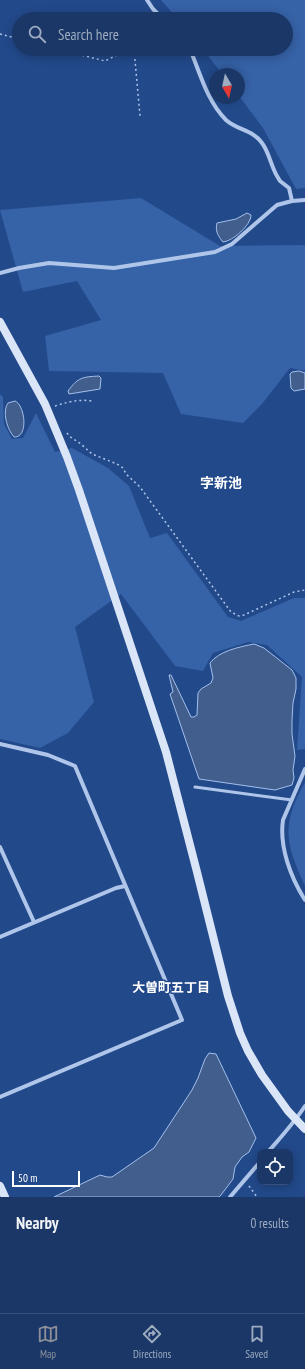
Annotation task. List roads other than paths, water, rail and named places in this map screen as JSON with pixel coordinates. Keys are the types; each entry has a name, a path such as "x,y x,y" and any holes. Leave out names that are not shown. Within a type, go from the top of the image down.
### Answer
{"street":[{"path":"147,0 156,12"},
{"path":"193,56 202,82 215,105 226,120 254,134 262,142 280,181 290,188 292,201"},
{"path":"0,273 18,268 49,263 114,268 215,252 232,244 277,206 292,201 305,200"},
{"path":"0,322 45,404 79,490 166,752 228,996 240,1033 262,1075 288,1111 305,1129"},
{"path":"0,744 48,755 75,766 182,1020 0,1097"},
{"path":"305,769 283,820 282,834 287,858 294,878 305,900"},
{"path":"0,847 34,922"},
{"path":"0,937 116,888 125,886"},
{"path":"271,1149 296,1120 305,1106"},
{"path":"230,1197 257,1166"},
{"path":"0,1186 5,1197"}],"lane":[{"path":"195,787 292,800"}],"district":[{"name":"字新池","path":"221,483"},
{"name":"大曽町五丁目","path":"171,987"}]}
